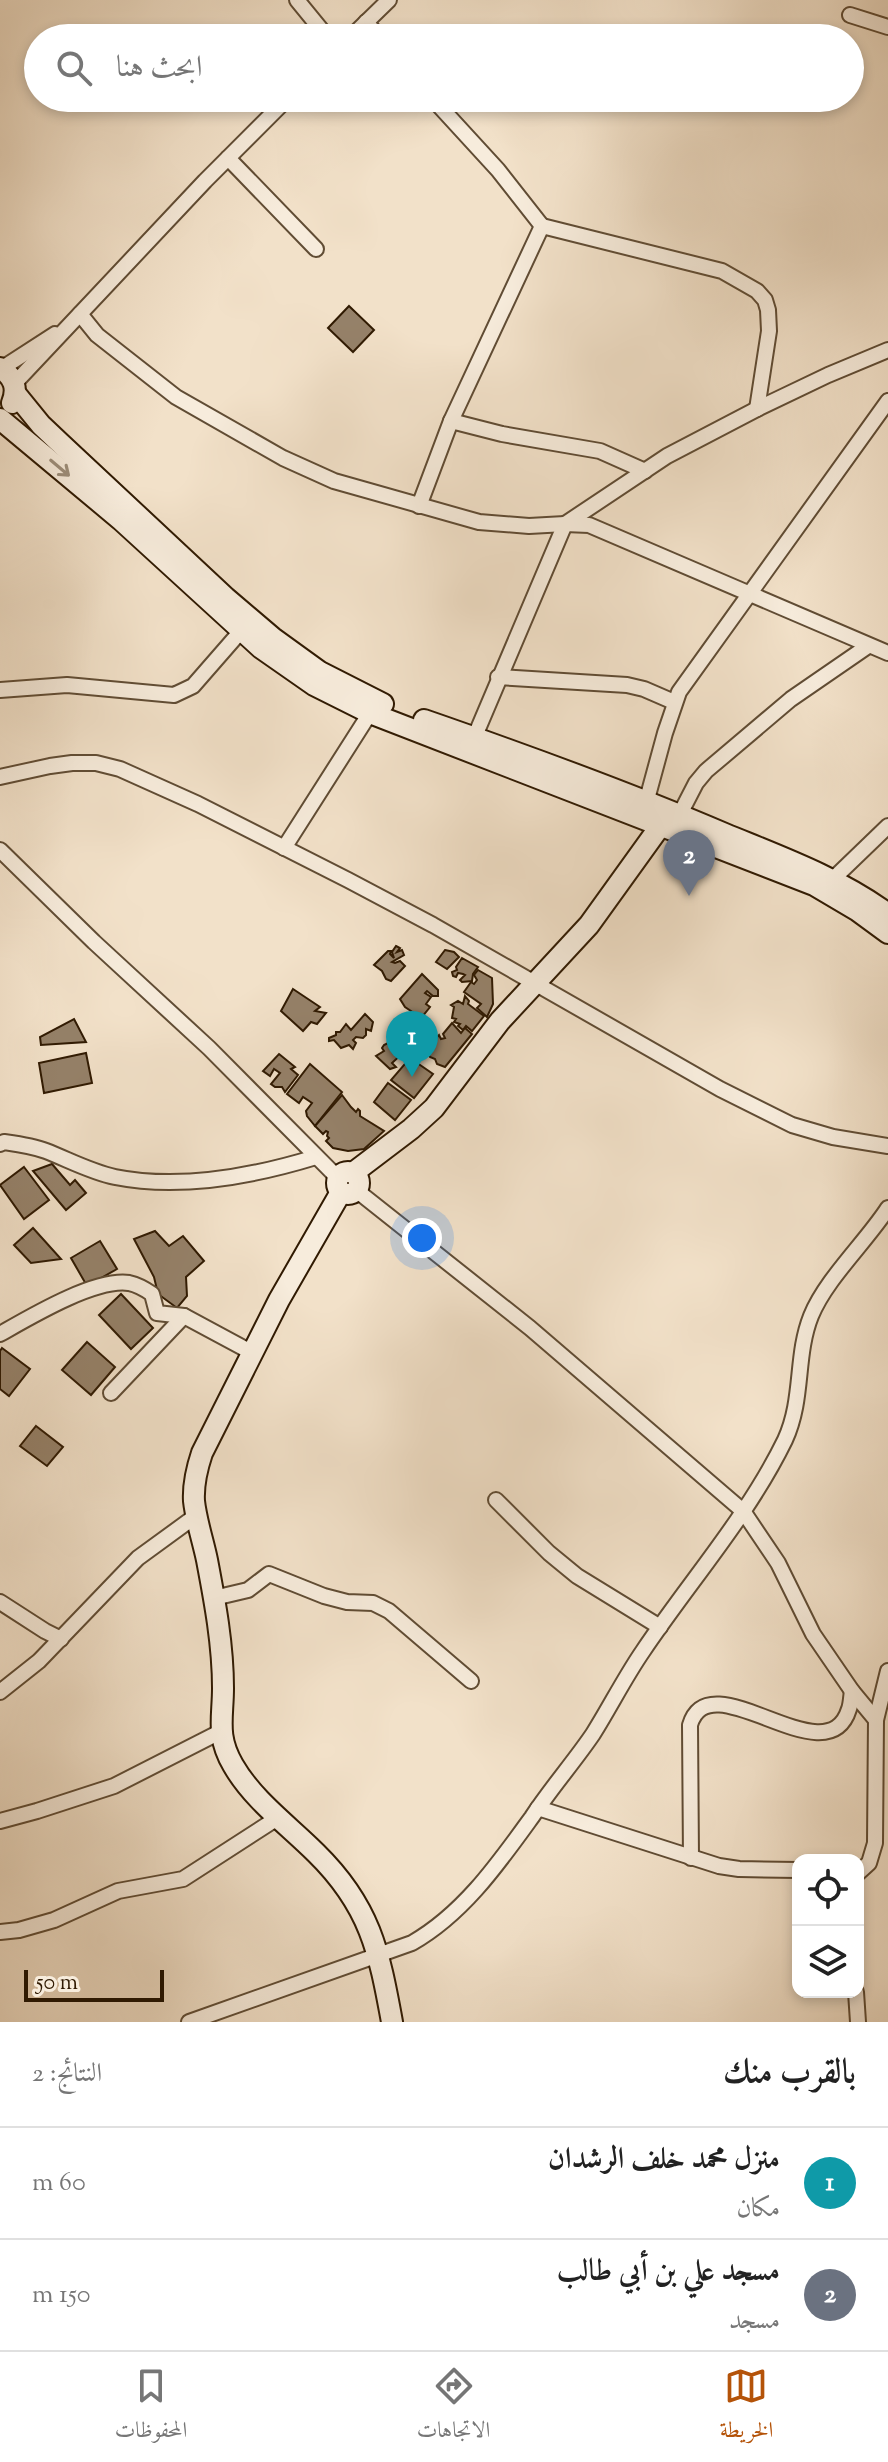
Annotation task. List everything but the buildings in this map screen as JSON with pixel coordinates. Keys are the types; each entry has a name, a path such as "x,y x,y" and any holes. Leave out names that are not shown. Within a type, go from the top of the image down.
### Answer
{"main road":[{"path":"8,378 8,409 0,416 121,520 241,631 314,685 370,713 814,885 888,933"},
{"path":"8,378 41,425 235,606 300,658 341,684 427,721 475,736 680,814 832,880 888,914"},
{"path":"392,2022 379,1954 370,1928 336,1875 241,1778 230,1761 220,1732 223,1686 214,1598 194,1485 202,1453 279,1300 347,1183 434,1108 500,1021 589,925 661,825"}],"street":[{"path":"297,0 317,24"},
{"path":"366,22 389,0"},
{"path":"850,15 888,27"},
{"path":"8,378 69,326 274,112"},
{"path":"445,112 498,170 542,226 722,271 757,291 765,300 769,331 757,409"},
{"path":"228,158 316,249"},
{"path":"419,506 451,421 542,226"},
{"path":"80,314 97,335 154,381 258,445 334,481 479,522 589,525 888,653"},
{"path":"475,736 565,524 667,456 757,409 888,350"},
{"path":"646,803 674,702 690,675 888,401"},
{"path":"451,421 502,434 600,451 645,471"},
{"path":"0,690 67,685 174,695 193,686 241,631"},
{"path":"680,814 706,771 791,699 868,646"},
{"path":"498,677 627,685 674,702"},
{"path":"284,848 370,713"},
{"path":"0,777 61,764 106,765 120,769 198,804 433,925 720,1089 792,1125 885,1149"},
{"path":"832,880 888,826"},
{"path":"1,853 209,1048 316,1157 530,1328 743,1511 767,1544 813,1634 876,1720"},
{"path":"1,1138 44,1150 115,1177 157,1180 243,1176 316,1157"},
{"path":"189,2022 412,1943 434,1931 481,1884 591,1736 635,1662 743,1511 773,1462 798,1404 802,1354 810,1318 820,1298 888,1208"},
{"path":"0,1334 79,1293 115,1283 133,1284 152,1294 157,1313 184,1316 253,1353"},
{"path":"111,1393 184,1316"},
{"path":"496,1500 563,1566 660,1627"},
{"path":"0,1692 39,1661 138,1558 197,1515"},
{"path":"214,1598 248,1590 269,1574 333,1599 373,1603 401,1619 471,1681"},
{"path":"0,1602 61,1639"},
{"path":"864,1868 869,1863 875,1843 876,1720 888,1671"},
{"path":"691,1858 690,1725 698,1710 703,1705 719,1704 802,1730 827,1731 844,1719 852,1691"},
{"path":"0,1821 114,1786 220,1732"},
{"path":"538,1808 731,1868 792,1870"},
{"path":"0,1932 54,1920 118,1891 183,1879 279,1817"},
{"path":"856,1998 858,2022"}],"place":[{"name":"مسجد علي بن أبي طالب","path":"689,896"},
{"name":"منزل محمد خلف الرشدان","path":"412,1077"}]}
